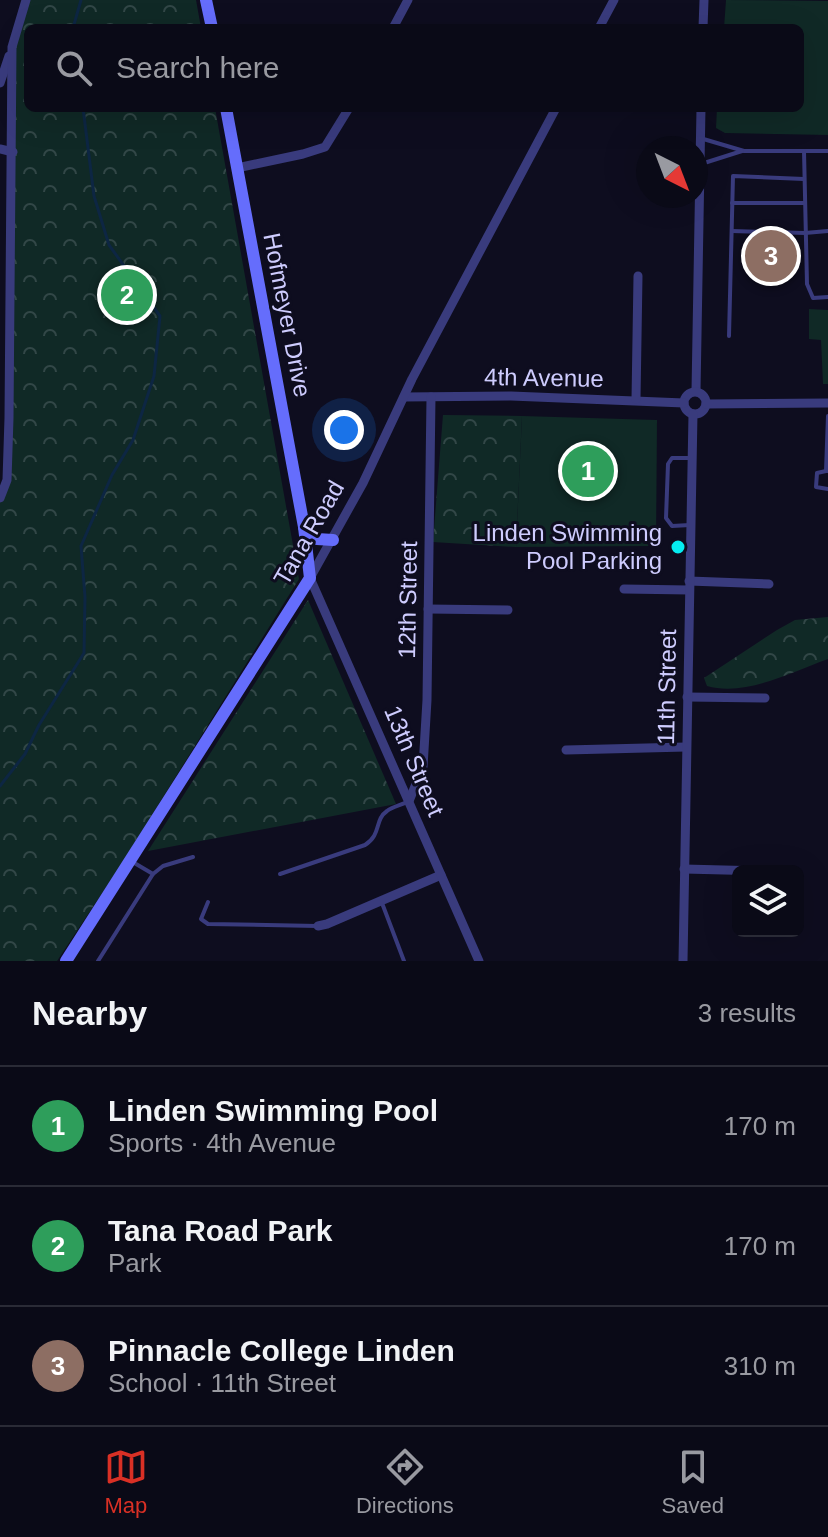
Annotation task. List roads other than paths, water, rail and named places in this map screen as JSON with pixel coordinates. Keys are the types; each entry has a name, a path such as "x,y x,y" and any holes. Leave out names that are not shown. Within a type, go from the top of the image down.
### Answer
{"main road":[{"path":"206,0 211,24"},
{"name":"Hofmeyer Drive","path":"227,112 304,527 310,578"},
{"path":"304,527 317,539 333,540"},
{"name":"Tana Road","path":"66,961 310,578"}],"street":[{"path":"0,83 26,0"},
{"path":"395,24 408,0"},
{"path":"601,24 614,0"},
{"path":"703,24 704,0"},
{"path":"0,498 6,484 7,461 12,47"},
{"path":"237,168 325,147 347,112"},
{"name":"Tana Road","path":"310,578 363,483 404,397 554,112"},
{"path":"700,136 701,112"},
{"path":"0,149 13,152"},
{"path":"696,391 699,208"},
{"path":"636,399 638,276"},
{"path":"696,391 705,397 706,404 703,411 693,414 686,410 684,403 686,396 696,391"},
{"name":"4th Avenue","path":"404,397 636,399 684,403"},
{"name":"12th Street","path":"409,801 423,767 427,700 431,397"},
{"path":"706,404 828,403"},
{"name":"11th Street","path":"683,961 693,414"},
{"name":"13th Street","path":"310,578 479,961"},
{"path":"624,589 769,584"},
{"path":"428,609 508,610"},
{"path":"687,697 765,698"},
{"path":"566,750 686,747"},
{"path":"684,869 732,870"},
{"path":"318,926 441,875"}],"lane":[{"path":"708,140 744,151 828,151"},
{"path":"708,162 744,151"},
{"path":"804,151 810,296 828,297"},
{"path":"729,336 733,176 804,179"},
{"path":"732,203 804,203"},
{"path":"732,231 828,231"},
{"path":"828,416 827,471 817,473 816,487 828,489"},
{"path":"690,525 672,526 666,518 668,464 672,458 691,458"},
{"path":"280,874 374,840 385,811 409,801"},
{"path":"98,961 153,874 163,866 193,857"},
{"path":"130,860 153,874"},
{"path":"381,901 404,961"},
{"path":"208,902 201,919 208,924 318,926"}],"waterway":[{"path":"74,24 81,0"},
{"path":"0,786 25,754 39,725 84,653 85,597 81,546 112,475 133,440 154,376 160,316 109,245 94,196 84,112"}],"place":[{"name":"Pinnacle College Linden","path":"771,256"},
{"name":"Tana Road Park","path":"127,295"},
{"name":"Linden Swimming Pool","path":"588,471"},
{"name":"Linden Swimming Pool Parking","path":"678,547"}]}
